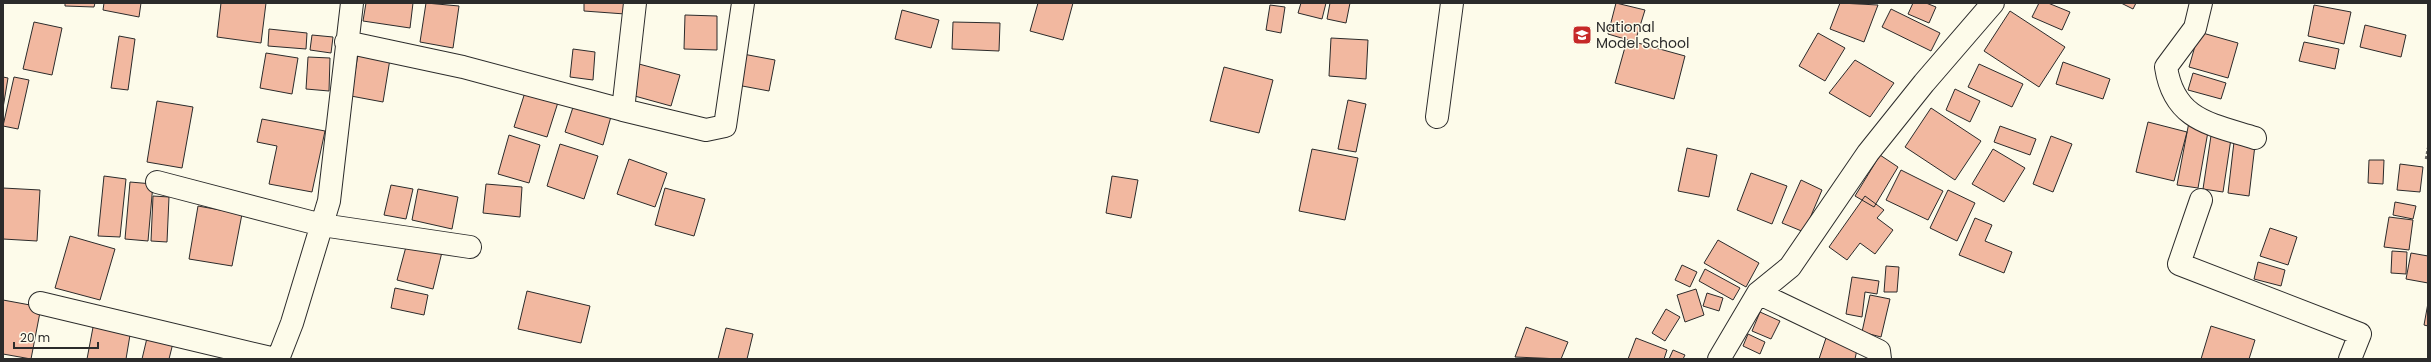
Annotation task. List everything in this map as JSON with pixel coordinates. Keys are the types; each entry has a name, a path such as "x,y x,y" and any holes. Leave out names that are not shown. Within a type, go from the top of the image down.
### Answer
{"street":[{"path":"278,359 292,323 329,201 346,42 352,3"},
{"path":"623,110 635,3"},
{"path":"346,42 463,66 623,110 706,130 725,126 743,3"},
{"path":"1437,116 1452,3"},
{"path":"2201,3 2195,28 2166,66 2169,86 2180,106 2206,123 2255,138"},
{"path":"1719,359 1758,294 1790,267 1868,153 1924,83 1990,5"},
{"path":"156,182 322,225 470,247"},
{"path":"2201,200 2180,264 2360,334 2350,359"},
{"path":"1758,294 1879,351 1880,359"},
{"path":"40,303 275,359"}],"path":[{"path":"2426,159 2428,148"}],"building":[{"path":"65,3 95,3 94,7 65,6"},
{"path":"104,3 141,3 139,17 103,10"},
{"path":"221,3 266,3 261,43 217,37"},
{"path":"366,3 413,3 410,28 363,21"},
{"path":"426,3 459,6 453,48 420,42"},
{"path":"584,3 625,3 625,14 584,11"},
{"path":"1038,3 1073,3 1063,40 1030,31"},
{"path":"1301,3 1326,3 1322,19 1298,13"},
{"path":"1330,3 1350,3 1346,23 1327,19"},
{"path":"1616,3 1645,10 1635,42 1608,34"},
{"path":"1840,3 1878,5 1864,42 1830,29"},
{"path":"1913,3 1926,3 1936,7 1929,23 1908,14"},
{"path":"2039,3 2048,3 2070,12 2062,30 2032,17"},
{"path":"2121,3 2136,3 2133,9"},
{"path":"1270,5 1285,7 1281,33 1266,30"},
{"path":"2314,5 2351,12 2344,44 2308,36"},
{"path":"1891,9 1940,33 1931,51 1882,27"},
{"path":"902,10 939,20 931,48 895,39"},
{"path":"2010,11 2065,47 2039,87 1984,51"},
{"path":"685,15 717,16 717,50 684,49"},
{"path":"34,22 62,28 52,75 23,69"},
{"path":"953,22 1000,23 999,51 952,49"},
{"path":"2365,25 2406,35 2401,57 2360,47"},
{"path":"269,29 307,33 306,49 268,46"},
{"path":"2199,32 2238,43 2228,78 2189,67"},
{"path":"1818,33 1845,48 1825,81 1799,66"},
{"path":"312,35 333,37 331,53 310,50"},
{"path":"119,36 135,39 128,90 111,88"},
{"path":"1331,38 1368,40 1366,79 1329,76"},
{"path":"1627,40 1685,56 1674,99 1615,83"},
{"path":"2304,42 2339,49 2335,69 2299,61"},
{"path":"573,49 595,52 593,80 570,77"},
{"path":"266,53 298,58 292,94 260,88"},
{"path":"358,54 390,59 383,102 351,96"},
{"path":"743,54 775,60 769,91 737,85"},
{"path":"308,57 330,58 329,91 306,89"},
{"path":"1855,60 1894,83 1870,117 1829,93"},
{"path":"2063,62 2110,79 2103,99 2056,84"},
{"path":"639,64 680,75 671,106 631,95"},
{"path":"1979,64 2023,84 2012,107 1968,87"},
{"path":"1224,67 1273,80 1259,133 1210,121"},
{"path":"2193,73 2226,83 2221,99 2188,90"},
{"path":"3,77 8,78 3,108"},
{"path":"14,77 29,80 18,129 3,126"},
{"path":"527,86 560,96 547,137 514,127"},
{"path":"1955,89 1980,101 1970,122 1946,110"},
{"path":"1348,100 1366,104 1356,152 1338,149"},
{"path":"157,101 193,107 182,168 147,162"},
{"path":"575,101 612,113 603,145 565,132"},
{"path":"1931,108 1981,141 1955,180 1905,147"},
{"path":"262,119 325,131 312,192 269,184 277,146 257,142"},
{"path":"2148,122 2187,132 2174,181 2136,172"},
{"path":"2189,122 2209,126 2198,188 2177,185"},
{"path":"2000,126 2036,139 2030,155 1994,142"},
{"path":"2212,129 2232,132 2223,192 2203,189"},
{"path":"509,135 540,145 529,183 498,174"},
{"path":"2051,136 2072,144 2053,192 2033,184"},
{"path":"2234,142 2255,145 2249,196 2228,193"},
{"path":"560,144 598,156 584,199 547,186"},
{"path":"1687,148 1717,155 1709,197 1678,191"},
{"path":"1312,149 1358,158 1345,220 1299,211"},
{"path":"1993,149 2025,168 2004,202 1972,184"},
{"path":"1880,155 1898,167 1874,207 1855,196"},
{"path":"629,159 667,173 655,207 617,194"},
{"path":"2369,160 2384,160 2383,184 2368,183"},
{"path":"2400,164 2423,167 2420,192 2397,190"},
{"path":"1901,170 1943,191 1928,220 1886,200"},
{"path":"1751,173 1787,186 1772,224 1737,210"},
{"path":"104,176 126,179 120,237 98,236"},
{"path":"1112,176 1138,180 1131,218 1106,213"},
{"path":"1801,180 1822,190 1804,232 1782,223"},
{"path":"130,182 153,184 148,241 125,239"},
{"path":"486,184 522,187 520,217 483,213"},
{"path":"391,185 413,189 406,219 384,215"},
{"path":"3,188 40,190 37,241 3,239"},
{"path":"665,188 705,199 694,236 655,225"},
{"path":"418,189 458,197 452,229 412,220"},
{"path":"1948,190 1975,203 1957,241 1930,228"},
{"path":"153,196 169,197 167,242 151,241"},
{"path":"1865,196 1884,210 1877,218 1893,230 1875,254 1860,243 1847,260 1829,247"},
{"path":"2395,202 2416,206 2413,219 2393,215"},
{"path":"198,206 242,214 232,266 189,259"},
{"path":"2389,217 2413,220 2409,250 2384,247"},
{"path":"1975,218 1992,225 1985,241 2012,252 2004,273 1959,255"},
{"path":"2270,228 2297,237 2288,265 2260,256"},
{"path":"70,236 115,249 100,300 55,288"},
{"path":"1718,240 1759,263 1746,287 1704,263"},
{"path":"407,243 442,252 433,289 397,280"},
{"path":"2392,251 2407,252 2406,274 2391,273"},
{"path":"2411,253 2428,256 2428,283 2406,279"},
{"path":"2258,262 2285,270 2281,286 2254,279"},
{"path":"1682,265 1697,272 1690,287 1675,280"},
{"path":"1886,266 1899,267 1897,292 1884,292"},
{"path":"1705,269 1740,288 1733,300 1699,281"},
{"path":"1852,277 1879,281 1877,294 1865,292 1862,317 1846,314"},
{"path":"395,288 428,295 424,315 391,308"},
{"path":"1696,289 1704,315 1685,322 1677,295"},
{"path":"527,291 590,306 581,343 518,329"},
{"path":"1707,293 1723,298 1719,311 1703,306"},
{"path":"1870,295 1890,299 1881,337 1862,332"},
{"path":"3,300 41,307 31,359 3,354"},
{"path":"2428,303 2428,326 2424,325"},
{"path":"1666,309 1680,317 1665,341 1652,333"},
{"path":"1760,312 1780,321 1771,339 1752,331"},
{"path":"94,322 131,329 126,359 87,359"},
{"path":"2211,326 2255,340 2249,359 2201,359"},
{"path":"1526,327 1568,342 1561,359 1515,357"},
{"path":"726,328 753,334 747,359 718,359"},
{"path":"1748,334 1765,342 1760,354 1743,346"},
{"path":"1827,335 1858,345 1855,359 1819,359"},
{"path":"147,338 173,343 169,359 142,359"},
{"path":"1636,338 1667,350 1664,359 1628,359"},
{"path":"1673,350 1685,355 1683,359 1669,359"}],"place":[{"name":"National Model School","path":"1582,35"}]}
